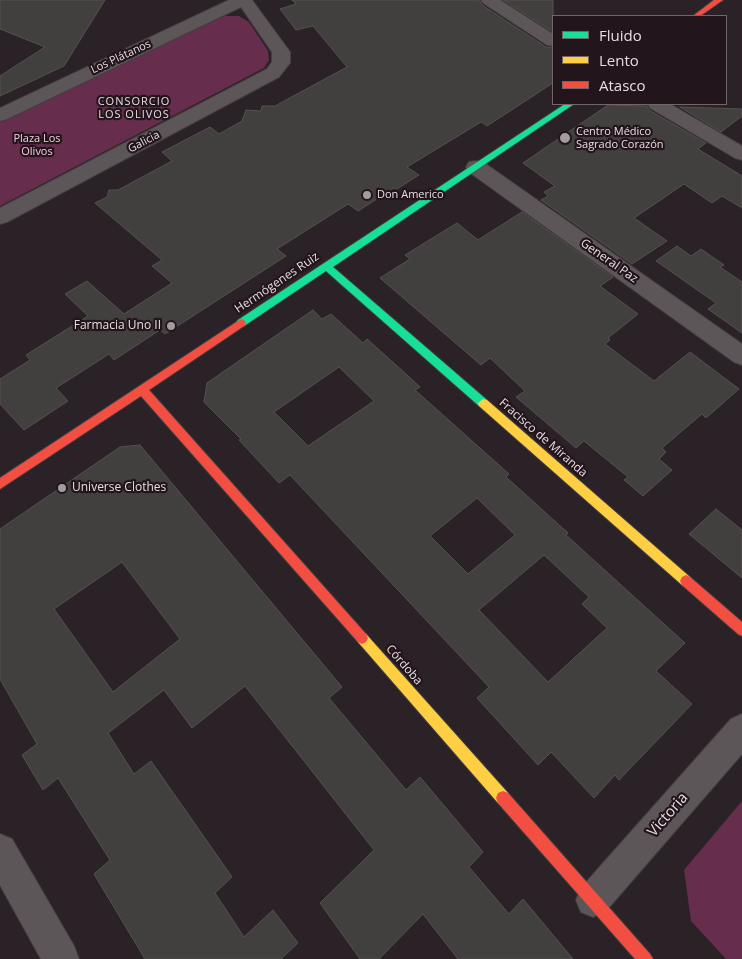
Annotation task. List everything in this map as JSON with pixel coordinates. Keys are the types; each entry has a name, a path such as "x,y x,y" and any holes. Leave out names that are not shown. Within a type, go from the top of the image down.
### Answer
{"street":[{"name":"Galicia","path":"0,218 268,76 278,68 282,59 281,52 243,0"},
{"name":"Los Plátanos","path":"0,115 243,0"},
{"path":"489,0 552,40"},
{"path":"697,15 719,0"},
{"name":"Hermógenes Ruiz","path":"0,484 569,105"},
{"path":"659,105 742,153"},
{"name":"General Paz","path":"476,167 742,356"},
{"name":"Fracisco de Miranda","path":"326,266 742,630"},
{"name":"Córdoba","path":"142,390 645,959"},
{"name":"Victoria","path":"593,900 742,730"},
{"path":"0,851 60,959"}],"green space":[{"name":"Plaza Los Olivos","path":"224,16 239,16 249,22 268,51 269,60 264,68 0,206 0,122"},
{"path":"742,801 742,959 726,959 691,921 684,870"}],"building":[{"path":"0,0 105,0 64,66 0,96 0,76 45,47 0,29"},
{"path":"292,0 479,0 482,5 546,47 552,48 552,84 487,126 481,122 407,167 419,175 397,189 394,188 358,211 348,204 277,249 286,256 165,334 160,330 114,360 109,354 56,388 68,401 24,430 0,404 0,379 30,360 26,355 88,316 65,294 87,281 124,314 172,283 152,266 162,260 95,203 107,197 109,190 118,190 172,161 162,152 210,127 219,134 242,121 246,110 261,111 262,106 275,106 347,67 313,26 296,30 280,9 296,4"},
{"path":"503,0 553,0 552,31"},
{"path":"608,105 647,106 649,110 706,143 698,149 742,176 742,208 722,196 712,203 684,184 634,218 667,241 632,264 541,200 548,196 544,192 555,186 523,163"},
{"path":"680,107 742,109 742,116 721,132"},
{"path":"522,212 613,277 600,286 638,314 608,338 610,340 605,344 654,381 690,352 739,389 706,418 702,414 662,448 666,452 659,459 672,470 643,496 624,480 628,477 584,441 576,448 516,397 525,391 490,358 481,365 380,278 410,259 405,255 457,223 478,240"},
{"path":"677,246 691,256 701,249 724,265 720,267 742,282 742,333 708,309 716,303 656,261"},
{"path":"313,310 322,319 331,314 363,343 367,339 420,387 415,390 509,474 506,477 568,533 566,535 685,643 656,671 692,704 619,780 615,775 594,798 551,752 538,765 477,698 489,687 290,475 279,483 239,440 241,439 204,402 207,383","holes":["339,367 374,401 308,446 274,412","477,498 515,535 468,574 430,536","544,555 589,597 582,604 607,628 548,682 479,610"]},
{"path":"140,445 342,687 329,698 406,790 420,777 483,852 469,867 509,914 523,899 573,959 458,959 423,914 379,959 360,959 320,903 374,850 245,686 192,728 164,690 108,733 134,774 151,761 232,877 215,893 244,937 273,910 298,943 281,959 145,959 94,874 110,860 58,778 43,790 22,755 37,744 0,679 0,529 120,447","holes":["122,562 180,639 113,692 54,609"]},
{"path":"716,509 742,530 742,578 689,534"}],"traffic: fast":[{"path":"241,323 568,105"},
{"path":"326,266 483,403"}],"traffic: slow":[{"path":"483,403 686,581"},
{"path":"362,638 503,798"}],"traffic: jam":[{"path":"697,15 719,0"},
{"path":"0,484 241,323"},
{"path":"142,390 362,638"},
{"path":"686,581 742,630"},
{"path":"503,798 645,959"}],"place":[{"name":"Centro Médico Sagrado Corazón","path":"565,138"},
{"name":"Don Americo","path":"367,195"},
{"name":"Farmacia Uno II","path":"171,326"},
{"name":"Universe Clothes","path":"62,488"}],"district":[{"name":"CONSORCIO LOS OLIVOS","path":"134,108"}]}
